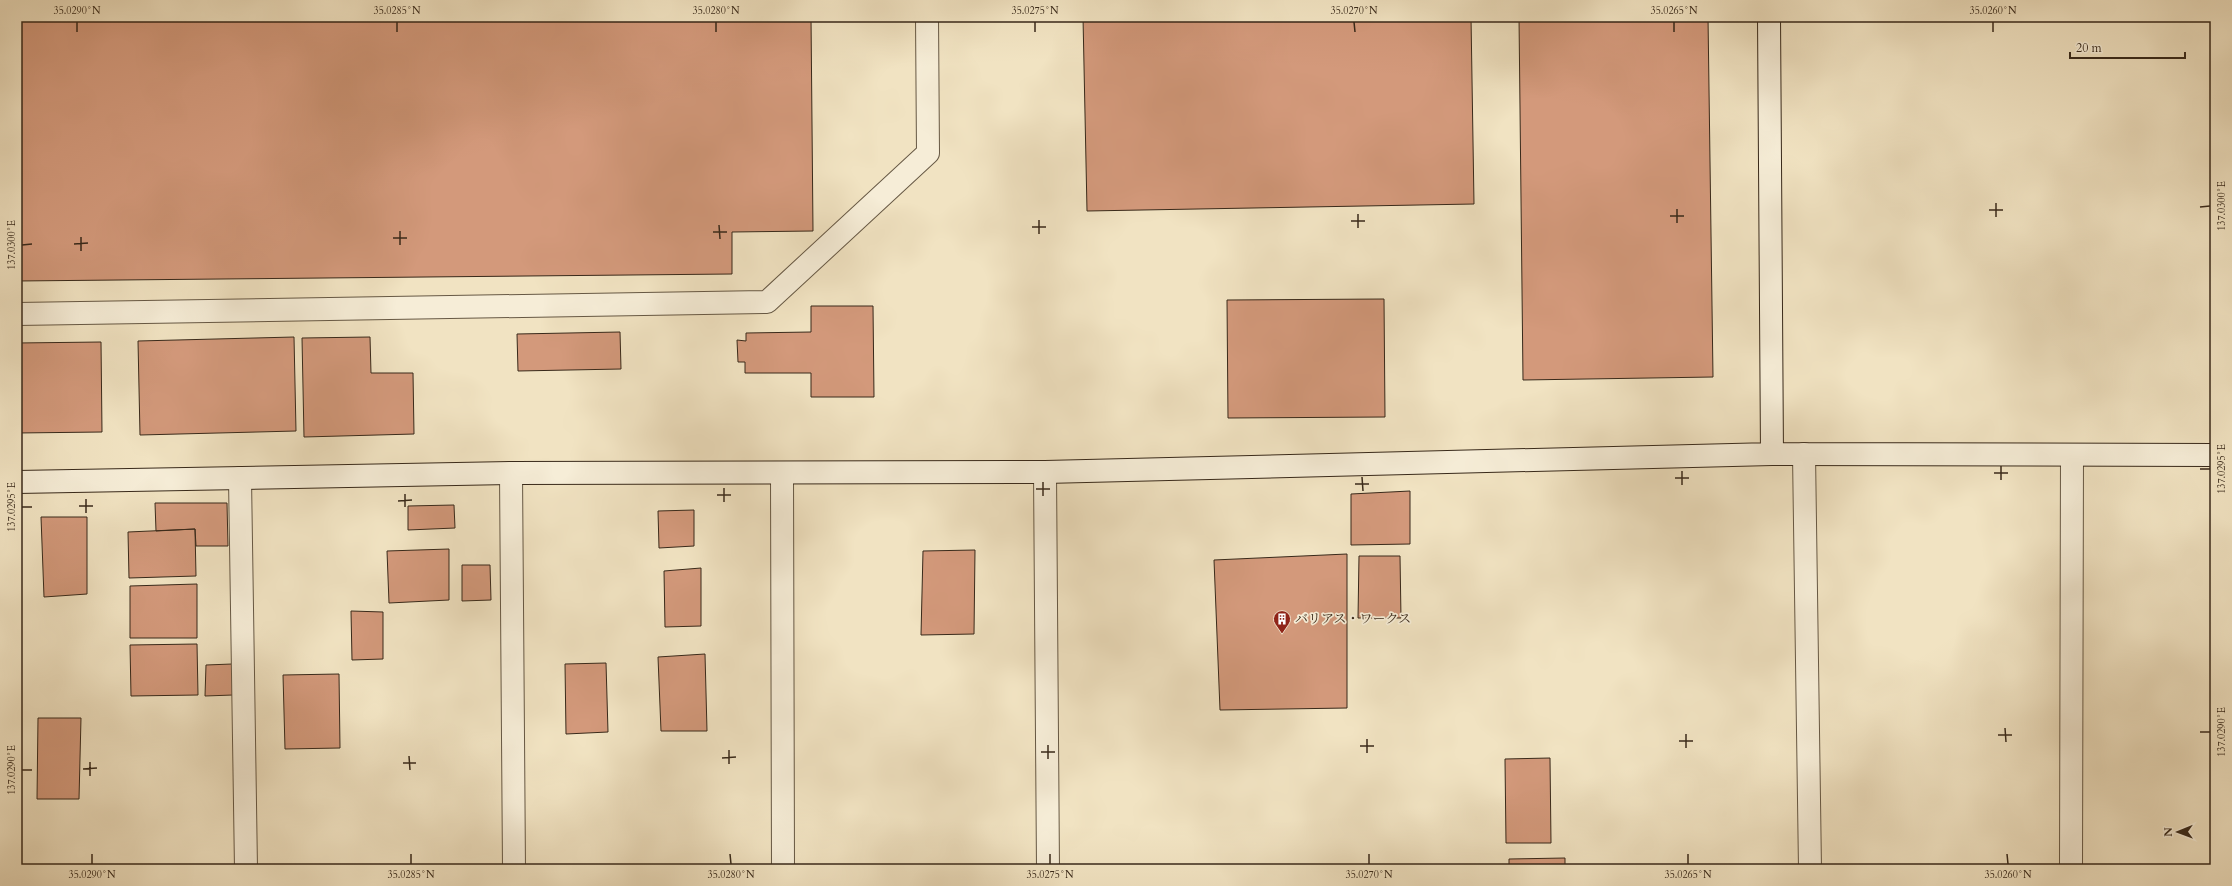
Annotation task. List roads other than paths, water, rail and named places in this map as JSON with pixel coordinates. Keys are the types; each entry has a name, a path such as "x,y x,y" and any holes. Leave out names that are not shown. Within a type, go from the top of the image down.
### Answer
{"street":[{"path":"17,314 767,302 928,153 927,17"},
{"path":"1769,17 1772,454"},
{"path":"17,482 511,473 1045,472 1772,454 2215,455"},
{"path":"1804,454 1810,869"},
{"path":"2071,869 2072,455"},
{"path":"1045,472 1048,869"},
{"path":"511,473 514,869"},
{"path":"782,473 783,869"},
{"path":"240,478 246,869"}],"place":[{"name":"バリアス・ワークス","path":"1282,634"}]}
